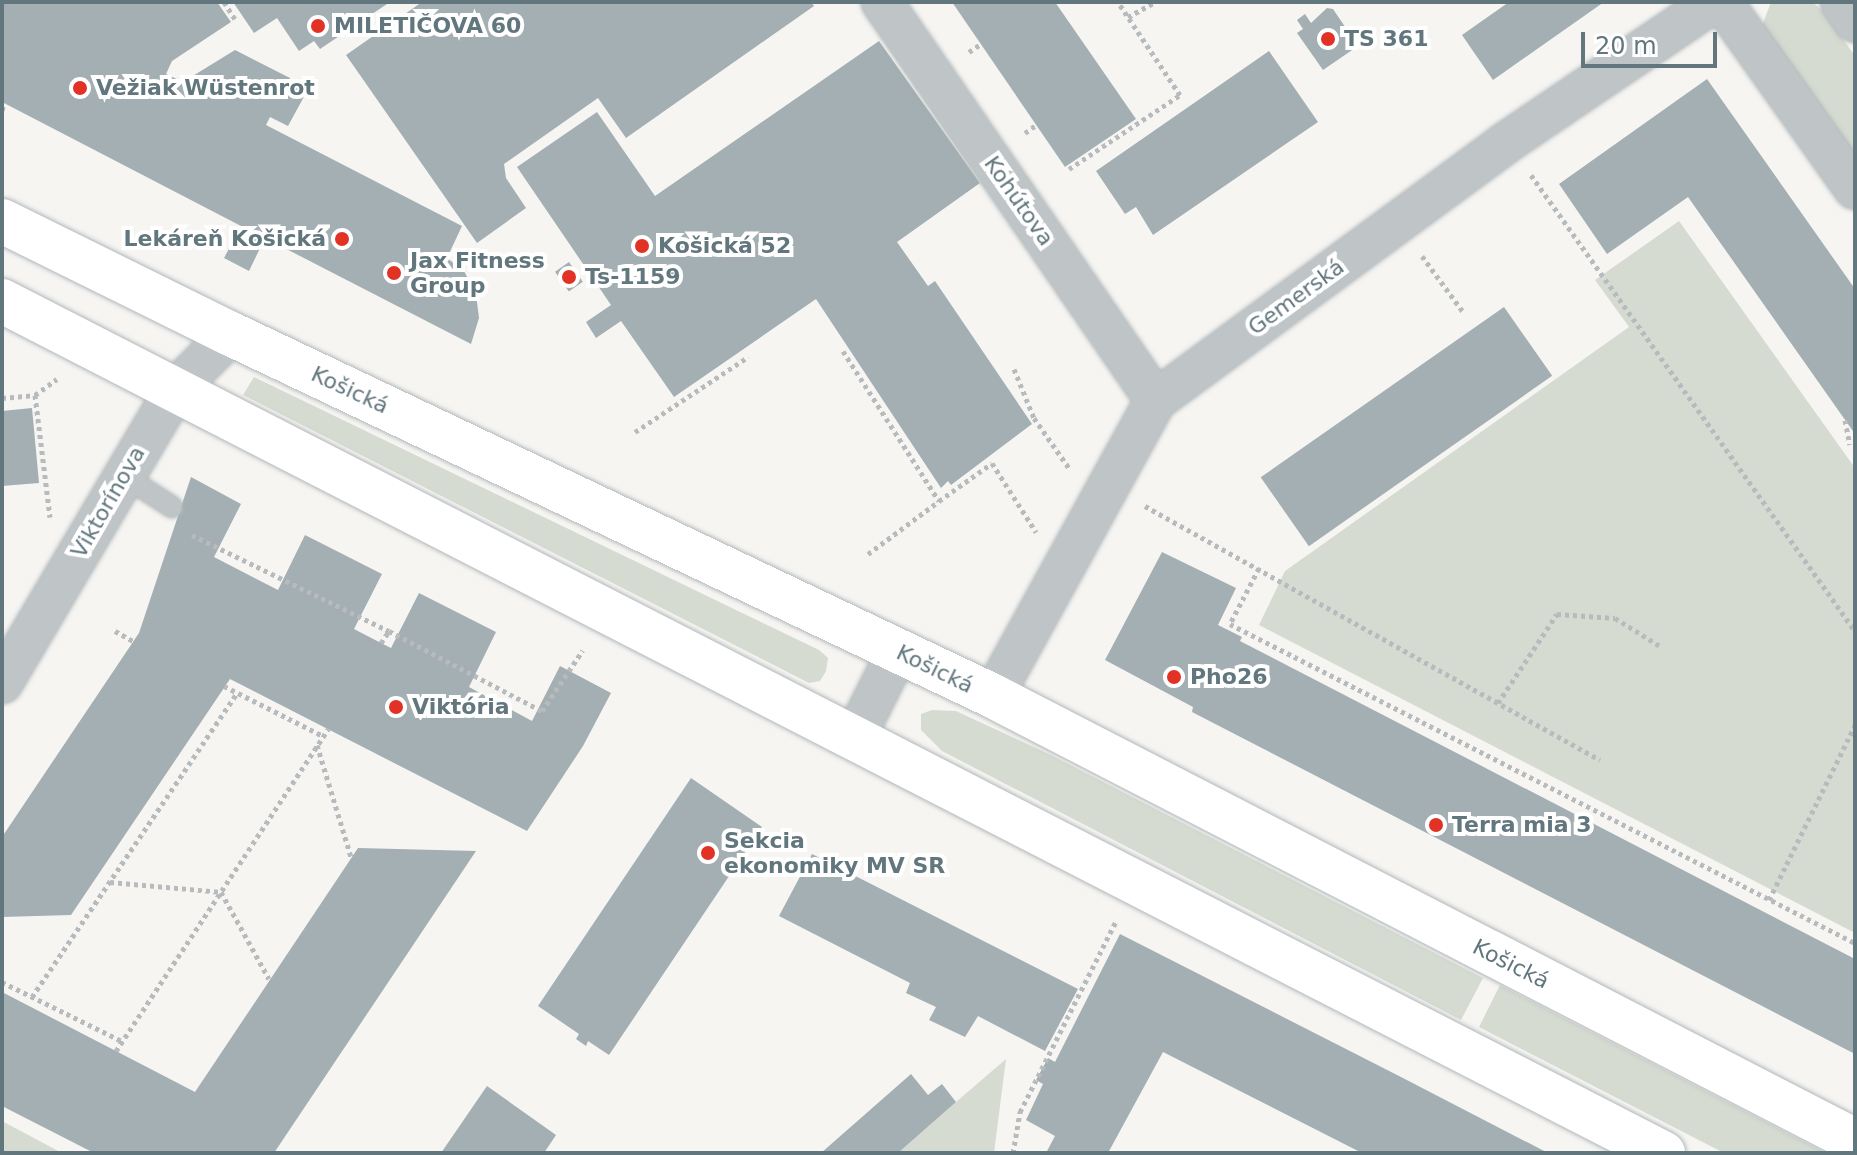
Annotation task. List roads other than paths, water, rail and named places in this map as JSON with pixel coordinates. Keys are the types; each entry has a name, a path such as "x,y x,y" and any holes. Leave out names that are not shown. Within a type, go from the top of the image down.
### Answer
{"street":[{"name":"Kohútova","path":"882,2 1156,400"},
{"name":"Gemerská","path":"993,696 1156,400 1504,144 1714,2"},
{"path":"1722,2 1855,189"},
{"path":"1841,2 1855,22"},
{"name":"Košická","path":"2,221 231,334 993,696 1855,1141"},
{"path":"2,301 1663,1153"},
{"name":"Viktorínova","path":"2,683 175,390 231,334"},
{"path":"854,739 898,651"}],"lane":[{"path":"124,476 172,507"}],"place":[{"name":"MILETIČOVA 60","path":"318,26"},
{"name":"TS 361","path":"1328,39"},
{"name":"Vežiak Wüstenrot","path":"80,88"},
{"name":"Lekáreň Košická","path":"342,239"},
{"name":"Košická 52","path":"642,246"},
{"name":"Jax Fitness Group","path":"394,273"},
{"name":"Ts-1159","path":"569,277"},
{"name":"Pho26","path":"1174,677"},
{"name":"Viktória","path":"396,707"},
{"name":"Terra mia 3","path":"1436,825"},
{"name":"Sekcia ekonomiky MV SR","path":"708,853"}]}
